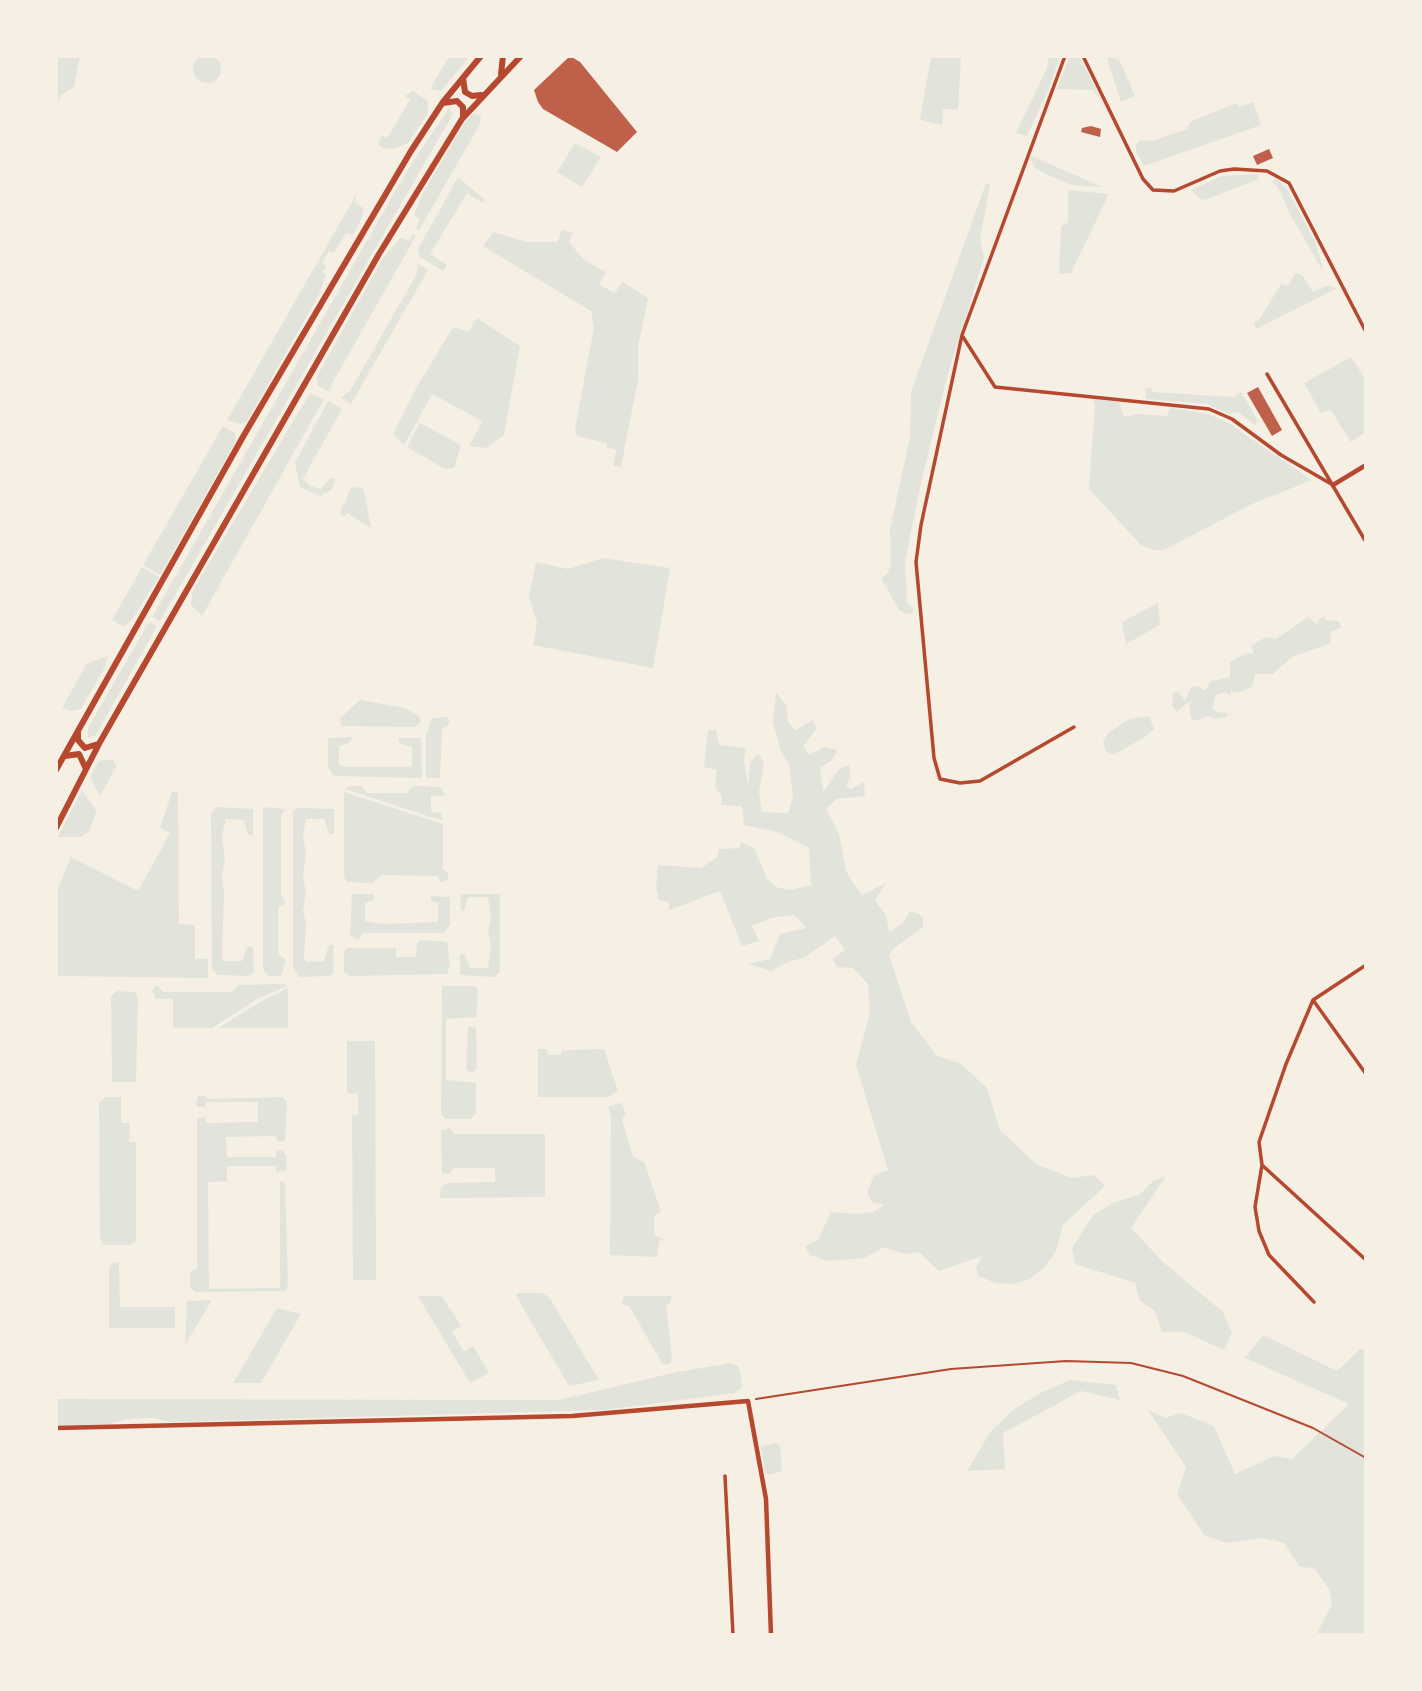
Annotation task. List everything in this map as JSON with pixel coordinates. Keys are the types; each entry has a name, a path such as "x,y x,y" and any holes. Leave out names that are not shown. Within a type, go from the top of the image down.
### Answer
{"main road":[{"path":"56,770 244,435 441,104 481,56"},
{"path":"501,75 503,56"},
{"path":"56,828 100,742 379,254 462,119 481,95 521,56"},
{"path":"466,73 462,84 465,92 472,96 481,95"},
{"path":"441,104 449,100 457,101 463,107 462,119"},
{"path":"79,728 81,745 90,748 100,742"},
{"path":"63,758 73,753 79,754 86,769"}],"street":[{"path":"1065,56 962,335 920,525 916,562 937,774 947,783 980,780 1074,727"},
{"path":"1083,56 1143,179 1153,190 1174,191 1220,171 1234,169 1278,175 1289,183 1366,332"},
{"path":"962,335 995,387 1209,409 1232,419 1280,455 1333,485"},
{"path":"1266,374 1366,542"},
{"path":"1333,485 1366,465"},
{"path":"1314,1302 1269,1255 1262,1241 1255,1207 1262,1165 1258,1153 1262,1132 1286,1064 1313,1000 1366,965"},
{"path":"1313,1000 1366,1074"},
{"path":"1262,1165 1366,1260"},
{"path":"56,1428 546,1417 748,1401 766,1499 771,1635"},
{"path":"725,1476 733,1635"}],"path":[{"path":"748,1401 951,1369 1066,1361 1131,1363 1184,1376 1313,1428 1366,1458"}],"shaded area":[{"path":"207,55 217,59 221,69 217,79 207,83 197,79 193,69 197,59"},
{"path":"56,56 80,56 74,87 60,96 56,113"},
{"path":"449,56 470,56 441,91 430,89"},
{"path":"931,56 961,56 958,110 943,109 942,125 920,120"},
{"path":"1049,56 1060,56 1050,86 1027,136 1016,133 1047,68"},
{"path":"1070,56 1079,56 1111,119 1094,90 1057,89"},
{"path":"1106,56 1119,59 1135,96 1121,102"},
{"path":"413,91 428,101 428,113 408,143 394,149 382,148 378,144 382,135 387,138 410,100 405,96"},
{"path":"1253,102 1261,125 1144,166 1136,152 1136,145 1141,140 1152,141 1187,129 1190,122 1236,103 1240,107"},
{"path":"449,108 453,114 160,621 152,617 408,169"},
{"path":"474,113 481,116 480,124 419,230 416,229 420,220 414,215 423,193 464,123"},
{"path":"575,143 601,157 582,187 557,172"},
{"path":"1029,155 1101,187 1071,185 1050,176 1035,168"},
{"path":"1257,174 1259,179 1202,200 1191,190 1221,176"},
{"path":"458,177 485,200 483,203 467,193 430,254 447,265 443,271 420,257 418,249"},
{"path":"1276,179 1286,187 1316,244 1324,273 1291,216 1278,187 1272,182"},
{"path":"986,183 990,185 980,239 984,258 948,373 921,483 905,562 907,603 913,608 913,613 906,614 899,610 881,578 887,574 891,564 890,529 910,437 911,392"},
{"path":"1068,190 1109,194 1071,273 1059,274 1061,226 1068,222"},
{"path":"357,193 355,202 364,209 360,222 353,235 346,233 334,253 329,251 322,263 326,266 323,272 326,275 320,293 247,421 241,424 227,420"},
{"path":"562,229 573,233 569,242 584,260 606,272 599,284 614,293 623,282 648,298 638,347 638,380 621,467 613,466 616,450 607,448 607,443 577,436 575,429 594,327 591,311 483,246 493,232 527,242 558,242"},
{"path":"413,234 416,235 328,391 317,385 317,376 383,258 401,237 409,241"},
{"path":"418,264 428,270 351,404 341,398 350,391 416,275"},
{"path":"1296,273 1302,275 1313,292 1328,285 1337,288 1256,329 1254,322 1259,320 1281,284 1288,286"},
{"path":"477,318 520,346 504,435 486,448 469,446 482,421 432,394 404,445 393,434 418,385 453,327 469,332"},
{"path":"1351,357 1366,380 1366,432 1351,442 1331,410 1321,413 1304,383"},
{"path":"1145,388 1151,388 1152,392 1234,397 1241,392 1258,421 1255,425 1238,412 1229,414 1207,404 1146,399"},
{"path":"310,393 324,399 202,616 191,605 193,590"},
{"path":"1092,399 1119,402 1124,417 1137,414 1167,416 1170,408 1208,414 1227,422 1312,480 1252,504 1164,550 1153,550 1141,545 1089,489 1095,404"},
{"path":"328,401 342,409 303,479 310,486 321,489 331,477 336,480 331,490 320,496 300,487 295,463"},
{"path":"420,423 461,445 454,468 445,469 407,447"},
{"path":"223,426 235,433 236,441 160,575 143,565"},
{"path":"359,487 364,490 371,528 347,513 344,517 340,513 351,488"},
{"path":"603,558 670,568 653,668 533,645 537,623 529,597 536,562 568,569"},
{"path":"142,567 159,577 133,618 124,627 112,620"},
{"path":"1158,603 1160,625 1126,644 1122,622"},
{"path":"1324,616 1325,620 1338,621 1342,627 1330,632 1331,643 1292,657 1273,674 1255,674 1252,687 1237,693 1231,691 1230,696 1226,692 1216,695 1212,707 1217,712 1228,713 1227,717 1213,719 1209,716 1194,721 1189,704 1194,700 1177,712 1172,706 1173,693 1179,692 1185,701 1191,687 1197,686 1205,690 1211,681 1230,677 1230,662 1246,653 1254,654 1251,646 1266,637 1276,639 1308,617 1318,626 1318,621"},
{"path":"149,622 157,626 96,735 88,738 88,728"},
{"path":"108,656 104,669 81,709 71,711 62,708 87,663"},
{"path":"776,692 786,705 788,722 795,730 813,720 817,728 803,746 809,755 824,747 838,750 830,762 820,767 823,792 839,769 849,765 851,777 846,786 851,789 864,782 865,796 837,799 826,809 839,834 846,871 854,884 862,895 886,883 875,901 886,915 889,932 903,923 910,911 923,916 923,927 894,948 889,955 911,1022 936,1055 961,1064 987,1088 1000,1130 1036,1164 1072,1178 1094,1175 1105,1186 1063,1225 1056,1251 1044,1268 1029,1279 1014,1284 996,1283 978,1276 976,1267 982,1256 939,1271 919,1252 904,1254 884,1247 864,1258 828,1261 810,1255 805,1246 818,1240 831,1212 872,1212 885,1205 872,1202 867,1193 874,1175 888,1170 856,1065 870,1013 868,984 853,968 837,967 833,958 845,950 835,936 804,958 790,961 771,971 748,964 770,959 780,934 806,928 794,915 771,918 752,926 759,941 742,946 720,891 669,910 669,902 659,900 656,887 658,865 701,868 717,857 719,849 740,848 741,842 754,848 767,878 776,887 790,890 811,885 809,848 777,832 744,825 742,806 721,805 722,797 715,786 717,770 704,767 708,730 716,730 719,745 746,748 744,761 748,786 750,763 758,753 764,763 759,792 762,812 788,813 793,796 789,764 781,752 773,722"},
{"path":"360,700 405,708 419,716 421,722 414,727 342,726 340,718"},
{"path":"1149,716 1154,729 1145,737 1113,755 1106,751 1103,742 1108,733 1129,719"},
{"path":"447,717 450,720 447,727 442,728 440,778 426,778 426,735 432,718"},
{"path":"353,737 349,743 339,746 339,764 344,767 408,767 412,765 412,747 399,743 399,738 421,738 422,778 334,776 328,767 328,738"},
{"path":"113,760 117,766 100,796 90,777 98,762"},
{"path":"349,786 361,786 367,793 407,793 413,786 442,787 444,796 431,796 431,812 441,813 443,821 345,789"},
{"path":"82,790 97,812 88,832 81,837 58,837"},
{"path":"172,792 178,792 179,924 195,925 195,959 208,959 208,978 56,976 56,893 71,857 138,891 170,833 160,828"},
{"path":"344,792 443,824 443,869 448,873 448,880 441,882 437,876 382,875 372,883 347,882 344,877"},
{"path":"216,807 253,809 253,835 248,835 244,820 226,819 222,836 225,858 222,875 222,957 224,961 242,961 247,947 253,947 254,972 248,976 217,975 212,968 211,814"},
{"path":"263,807 286,809 281,815 281,895 286,903 278,908 278,954 286,960 281,976 268,976 263,968"},
{"path":"298,808 334,809 334,834 329,834 324,819 306,819 303,835 306,853 303,876 306,893 303,911 306,923 304,958 306,962 324,961 329,945 334,945 333,974 329,976 299,977 293,967 293,812"},
{"path":"352,894 374,894 374,900 365,903 365,921 382,924 438,922 438,903 431,901 431,896 450,897 450,925 443,933 364,933 359,939 355,939 350,935"},
{"path":"460,894 500,894 500,972 494,977 460,975 460,954 465,954 470,968 488,968 491,946 488,930 491,918 488,897 468,897 464,911 461,911"},
{"path":"420,940 447,942 450,965 447,974 350,976 344,972 344,952 347,948 396,948 396,957 416,957"},
{"path":"156,985 164,992 232,992 238,985 287,986 259,998 212,1028 173,1028 173,999 156,999 152,991"},
{"path":"442,986 474,986 478,989 476,1017 446,1019 446,1080 476,1083 476,1113 471,1119 445,1119 441,1114"},
{"path":"288,988 288,1028 218,1028 262,1001"},
{"path":"117,991 135,992 138,998 136,1082 113,1082 112,1079 111,997"},
{"path":"468,1026 476,1028 477,1068 472,1073 466,1070"},
{"path":"347,1041 375,1041 376,1280 353,1280 352,1115 358,1114 358,1094 347,1093"},
{"path":"538,1049 547,1049 547,1055 561,1055 561,1051 568,1050 604,1049 618,1091 608,1097 538,1097"},
{"path":"198,1096 205,1096 206,1099 283,1097 287,1101 285,1141 277,1141 276,1136 226,1137 227,1157 276,1157 277,1150 282,1150 287,1156 286,1170 276,1172 276,1166 227,1166 227,1181 208,1182 209,1289 280,1288 280,1181 285,1182 288,1285 285,1291 196,1292 190,1288 190,1272 197,1268 197,1118 205,1117 206,1123 258,1122 258,1102 206,1102 205,1107 198,1107"},
{"path":"106,1097 121,1097 121,1123 130,1123 129,1142 136,1142 136,1241 130,1245 104,1245 100,1239 99,1103"},
{"path":"622,1104 626,1114 622,1120 633,1157 644,1162 661,1211 654,1216 654,1235 665,1240 659,1241 657,1257 610,1255 611,1117 608,1107"},
{"path":"450,1127 454,1134 545,1134 545,1197 440,1198 441,1187 447,1183 495,1182 495,1168 453,1168 450,1174 442,1173 441,1131"},
{"path":"1166,1176 1131,1228 1163,1262 1223,1312 1232,1333 1224,1350 1184,1332 1162,1332 1155,1311 1140,1301 1135,1283 1075,1264 1072,1248 1093,1215 1115,1202 1139,1195 1153,1181"},
{"path":"119,1262 120,1307 175,1307 175,1328 109,1328 109,1269 112,1263"},
{"path":"518,1293 542,1293 549,1297 599,1380 569,1386 516,1296"},
{"path":"418,1296 442,1296 461,1326 452,1332 464,1351 473,1346 489,1373 470,1383"},
{"path":"624,1296 671,1296 671,1302 666,1305 672,1358 670,1364 663,1365 629,1306 621,1304"},
{"path":"212,1300 185,1345 187,1301"},
{"path":"277,1308 301,1314 261,1383 233,1383"},
{"path":"1263,1335 1337,1371 1360,1349 1366,1349 1366,1635 1316,1635 1332,1604 1329,1589 1314,1568 1300,1567 1284,1543 1263,1538 1226,1543 1204,1535 1177,1494 1186,1467 1148,1410 1165,1418 1181,1413 1214,1426 1235,1474 1274,1456 1292,1459 1349,1404 1245,1358"},
{"path":"731,1363 738,1366 740,1371 742,1387 735,1393 603,1410 171,1422 153,1418 126,1419 109,1424 56,1426 56,1399 559,1400 672,1373"},
{"path":"1070,1380 1116,1385 1120,1400 1081,1391 1003,1433 1005,1469 967,1471 991,1431 1013,1410 1042,1392"},
{"path":"776,1443 780,1446 782,1471 769,1475 765,1473 761,1446"}],"building":[{"path":"570,56 580,62 637,132 617,152 543,109 538,102 534,90"},
{"path":"1091,126 1101,129 1100,137 1081,132 1082,128"},
{"path":"1269,149 1273,158 1257,165 1253,156"},
{"path":"1258,387 1282,430 1272,436 1247,393"}]}
